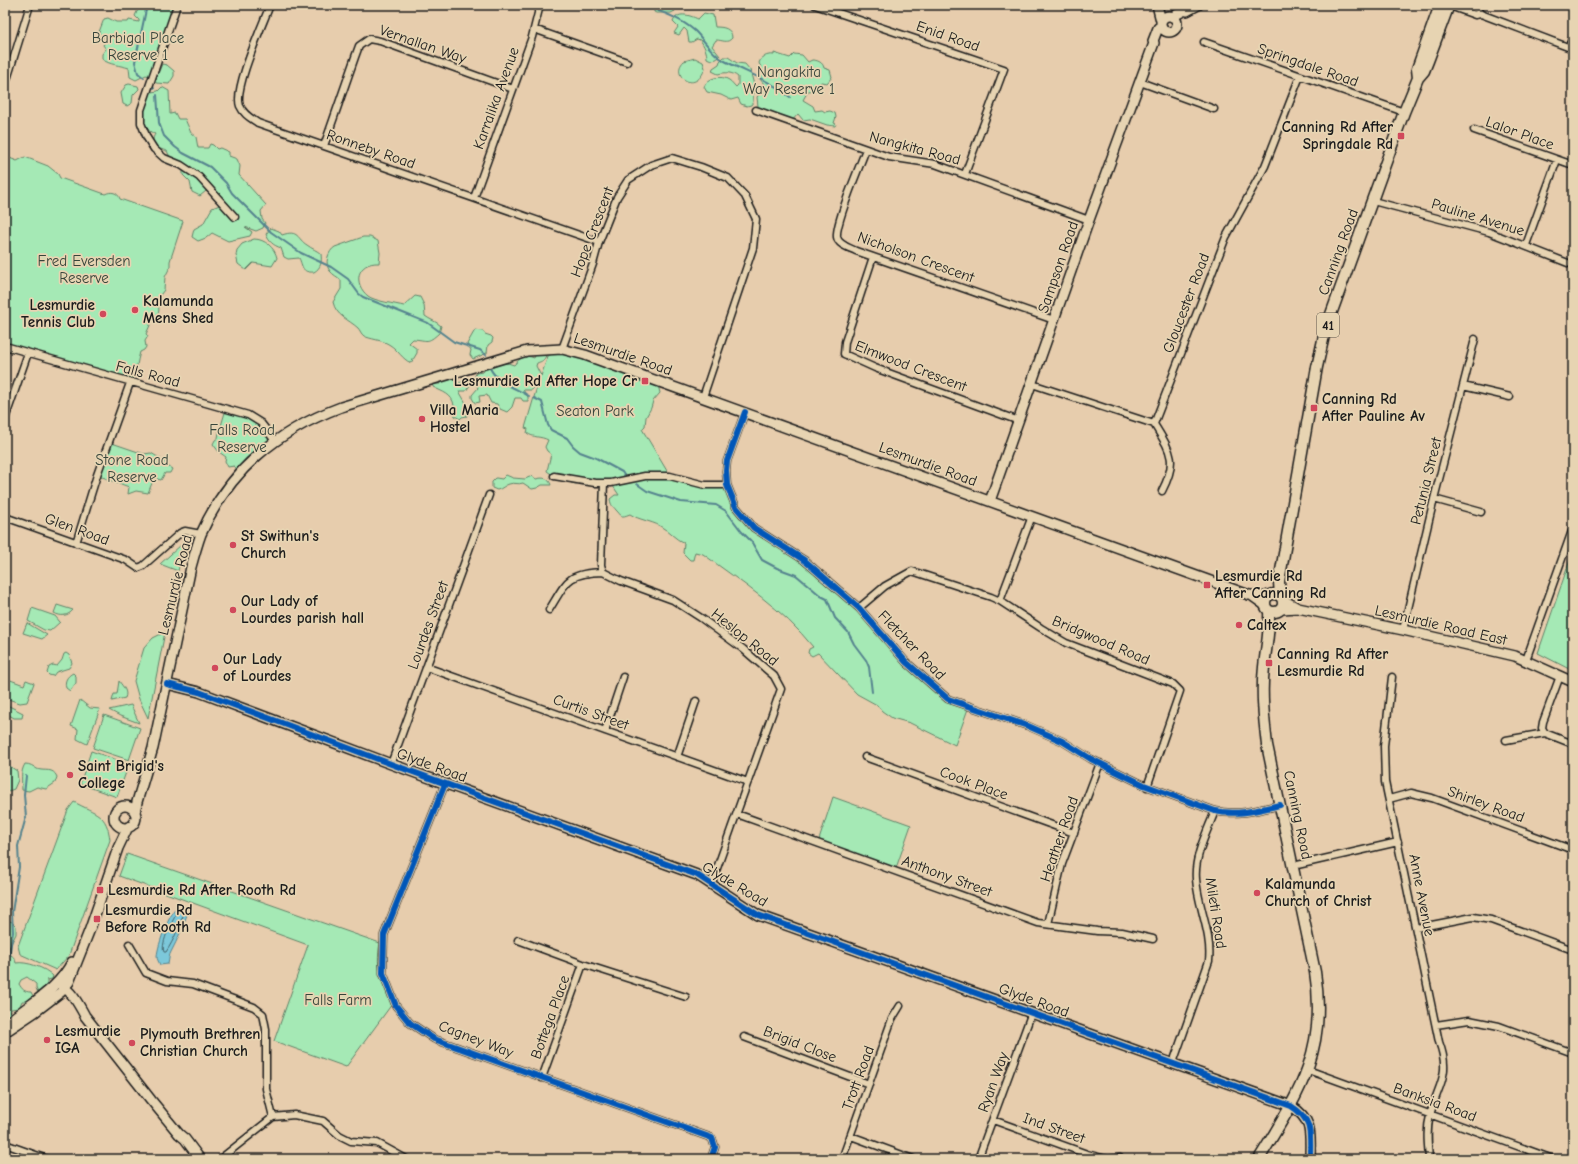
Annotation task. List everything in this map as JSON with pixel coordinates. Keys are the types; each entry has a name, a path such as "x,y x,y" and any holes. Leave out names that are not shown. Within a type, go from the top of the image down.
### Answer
{"main road":[{"name":"Canning Road","path":"1259,1159 1291,1106 1308,1070 1318,1029 1318,993 1315,972 1267,745 1262,707 1264,667 1274,603 1319,355 1325,331 1404,112 1418,78 1424,71 1428,61 1446,5"}],"street":[{"path":"5,86 30,5"},
{"path":"177,5 142,110 141,123 147,138 159,154 192,172 235,217"},
{"name":"Ronneby Road","path":"270,5 246,63 239,104 244,114 258,123 599,242"},
{"name":"Karralika Avenue","path":"474,198 534,29 540,5"},
{"name":"Enid Road","path":"815,5 1004,69 965,174"},
{"path":"1157,5 1163,26"},
{"path":"1161,5 1173,19 1173,30 1163,26"},
{"path":"1163,26 1165,17 1173,19 1198,5"},
{"path":"1446,5 1475,15 1481,14 1571,48 1573,36"},
{"path":"1465,5 1477,9 1481,14"},
{"name":"Sampson Road","path":"990,501 1089,220 1154,43 1154,36 1158,28 1163,26"},
{"path":"534,29 627,62"},
{"name":"Vernallan Way","path":"324,146 359,46 369,39 380,41 513,89"},
{"name":"Springdale Road","path":"1204,42 1404,112"},
{"name":"Gloucester Road","path":"1154,424 1226,237 1265,166 1300,76"},
{"path":"1140,82 1214,109"},
{"name":"Nangkita Road","path":"756,110 889,157 935,164 1089,220"},
{"name":"Lalor Place","path":"1474,130 1573,165"},
{"name":"Nicholson Crescent","path":"866,149 838,224 837,238 840,243 872,257 1054,320"},
{"name":"Hope Crescent","path":"562,349 593,264 599,242 617,197 628,180 651,165 672,158 701,166 728,178 745,196 756,220 753,248 703,397"},
{"name":"Lalor Place","path":"1526,245 1557,160"},
{"name":"Pauline Avenue","path":"1373,201 1490,232 1526,245 1573,265"},
{"name":"Elmwood Crescent","path":"872,257 845,342 844,354 875,368 1019,421"},
{"name":"Petunia Street","path":"1403,630 1475,339"},
{"name":"Falls Road","path":"5,346 130,383 248,415 260,423 275,440"},
{"name":"Lesmurdie Road","path":"5,1032 35,1012 61,987 67,972 90,929 118,848 128,828 135,822 136,802 153,748 191,566 201,534 222,497 232,483 253,460 275,440 316,416 341,407 527,351 562,349 585,355 703,397 1274,603"},
{"path":"5,419 28,353"},
{"path":"76,542 97,475 130,383"},
{"path":"1032,384 1154,424 1169,449 1172,463 1167,481 1162,491"},
{"path":"1463,386 1510,397"},
{"name":"Fletcher Road","path":"745,412 727,461 727,486 736,507 754,528 804,560 859,608 906,662 948,699 1028,726 1062,741 1100,763 1147,787 1215,811 1226,814 1237,814 1280,805"},
{"path":"554,476 595,483 611,483 645,476 670,476 705,485 727,486"},
{"path":"550,610 570,578 586,572 603,572 601,565 604,483"},
{"name":"Lourdes Street","path":"391,764 489,495"},
{"path":"1434,500 1481,512"},
{"path":"1000,601 1032,516"},
{"name":"Glen Road","path":"5,517 126,560 138,568 143,566 180,533 185,531 201,534"},
{"path":"1526,660 1573,528"},
{"name":"Bridgwood Road","path":"859,608 885,586 912,571 1000,601 1059,639 1174,684 1180,691 1147,787"},
{"name":"Heslop Road","path":"603,572 673,600 702,618 743,649 774,676 780,689 712,885"},
{"name":"Lesmurdie Road East","path":"1274,603 1403,630 1515,656 1573,682"},
{"name":"Curtis Street","path":"426,667 748,782"},
{"path":"1545,733 1542,728 1543,722 1560,676"},
{"path":"605,731 623,677"},
{"name":"Anne Avenue","path":"1392,677 1384,746 1385,782 1443,1052 1445,1068 1442,1082 1430,1114 1428,1126 1429,1159"},
{"name":"Glyde Road","path":"167,684 199,692 445,784 697,875 758,915 1291,1106"},
{"path":"677,757 696,701"},
{"path":"1506,740 1545,733 1573,744"},
{"name":"Cook Place","path":"865,757 1074,833"},
{"name":"Heather Road","path":"1048,924 1062,864 1100,763"},
{"name":"Cagney Way","path":"445,784 384,935 383,972 396,1006 410,1023 434,1039 712,1138 715,1147 711,1159"},
{"name":"Lesmurdie Road","path":"118,848 118,825 115,820 115,815 118,809 125,806 142,785"},
{"name":"Shirley Road","path":"1389,799 1411,794 1432,798 1573,850"},
{"path":"125,806 131,808 135,813"},
{"name":"Mileti Road","path":"1173,1063 1209,961 1210,945 1196,874 1198,857 1215,811"},
{"name":"Anthony Street","path":"737,814 1038,923 1097,931 1122,932 1153,940"},
{"path":"118,825 128,828"},
{"path":"1293,866 1398,842"},
{"path":"1416,928 1473,917 1491,920 1573,950"},
{"name":"Bottega Place","path":"518,940 583,964 686,997"},
{"path":"129,944 146,973 167,981 193,984 254,1007 263,1014 266,1029 266,1089 273,1118"},
{"name":"Bottega Place","path":"542,1078 583,964"},
{"path":"61,987 78,1004 85,1016 150,1100 200,1159"},
{"name":"Lesmurdie Road","path":"5,1025 61,987"},
{"name":"Trott Road","path":"842,1159 892,1019 900,1006"},
{"name":"Ryan Way","path":"978,1159 1032,1012"},
{"path":"1436,1025 1469,1020 1499,1026 1572,1050"},
{"name":"Brigid Close","path":"744,1037 869,1084"},
{"name":"Banksia Road","path":"1308,1070 1552,1159"},
{"path":"1291,1106 1302,1113 1308,1122 1310,1159"},
{"path":"220,1159 273,1118 294,1115 323,1121 339,1135 351,1140 377,1143 406,1159"},
{"name":"Ind Street","path":"993,1120 1087,1154 1106,1159"},
{"path":"179,1134 182,1143 194,1159"},
{"path":"851,1136 913,1159"},
{"path":"5,1144 39,1158 47,1159"},
{"path":"1112,1159 1120,1158"}],"green space":[{"name":"Barbigal Place Reserve 1","path":"140,5 177,5 153,77 146,75 136,80 130,77 129,68 111,64 102,59 102,54 106,49 103,45 108,38 104,37 102,39 99,32 104,19 108,18 116,22 128,22 129,20 139,22 135,16"},
{"path":"654,5 672,5 675,11 671,13 656,13 654,12"},
{"path":"704,13 713,15 715,27 721,27 729,30 732,35 732,38 728,41 716,40 712,46 720,56 714,60 707,58 705,49 700,40 697,39 689,42 687,31 684,28 679,35 674,33 678,27 673,22 677,16 687,15 698,19"},
{"name":"Nangakita Way Reserve 1","path":"774,53 790,58 794,54 802,55 808,62 812,60 818,61 824,68 830,70 832,77 827,83 821,82 816,90 808,91 803,100 813,106 815,111 822,110 825,112 830,111 835,113 835,126 810,119 803,120 798,114 791,122 756,110 758,106 757,97 762,91 764,84 760,79 762,70 759,63 765,56 774,55"},
{"path":"724,57 728,57 737,63 745,64 750,70 754,85 753,102 751,105 747,106 741,104 738,98 731,100 721,95 707,92 704,87 711,79 719,77 726,78 736,87 738,85 738,77 736,75 729,73 718,74 712,71"},
{"path":"695,58 703,62 705,68 701,76 696,81 690,82 682,77 680,66 684,61"},
{"path":"162,64 167,65 174,71 174,76 169,84 156,83 155,81"},
{"path":"129,84 138,86 139,89 133,95 132,103 127,106 123,104 121,93 126,85"},
{"path":"162,87 169,91 170,114 175,113 178,119 185,119 191,133 196,137 198,148 208,148 210,144 217,149 220,148 229,152 229,156 237,159 240,166 239,175 266,205 261,211 262,219 265,223 263,228 256,231 245,227 252,232 250,236 228,241 212,233 206,238 198,241 192,237 194,229 203,224 212,208 220,205 206,191 200,196 192,192 190,182 183,175 183,164 170,157 167,151 155,146 153,138 155,134 149,131 143,121 143,116 145,103 151,92 158,91"},
{"name":"Fred Eversden Reserve","path":"7,157 17,161 25,157 48,166 58,174 60,178 105,194 114,193 118,195 120,199 183,221 170,261 170,267 165,277 164,290 157,299 159,312 154,318 151,318 152,321 146,334 148,336 145,341 146,347 140,352 133,379 5,346 5,158"},
{"path":"271,228 279,231 282,235 288,233 295,234 304,243 321,254 318,269 314,272 307,271 303,268 299,258 288,259 284,257 281,248 272,243 267,237 266,234"},
{"path":"363,237 370,237 378,241 380,253 379,263 365,266 361,270 359,280 363,291 371,298 404,306 415,296 420,297 424,305 425,316 441,326 439,333 432,339 413,339 409,343 417,349 417,353 411,363 387,343 364,336 358,328 337,311 333,302 341,289 341,280 328,268 327,261 330,251 335,247"},
{"path":"254,239 266,242 276,254 277,258 272,266 253,263 246,270 238,264 236,255 237,250 242,244"},
{"path":"475,330 483,331 485,334 493,338 492,342 488,345 487,353 473,359 470,355 471,350 467,344"},
{"name":"Seaton Park","path":"562,349 658,385 660,393 653,401 646,417 645,426 642,429 670,476 705,485 727,485 736,507 754,528 804,560 859,608 906,662 948,699 969,706 955,745 910,723 892,718 882,711 877,705 857,694 818,653 812,656 808,653 809,649 813,647 789,621 747,586 703,554 695,552 693,560 690,560 683,553 684,543 663,528 630,514 624,516 620,515 611,503 610,499 615,495 619,495 611,483 586,481 576,484 571,483 568,479 554,476 547,471 551,454 545,447 548,440 529,435 527,433 528,429 525,428 537,387 534,386 532,390 523,390 528,397 528,401 523,401 521,398 515,398 512,407 507,412 500,409 497,404 491,403 487,395 479,396 480,402 475,403 472,398 472,395 478,388 474,379 476,373 483,372 485,369 502,363 514,365 523,357 528,356 534,358 536,354 545,353 546,355 542,361 537,363 536,366 541,376 548,356"},
{"path":"448,378 460,383 464,380 470,385 466,391 459,391 466,403 467,416 460,419 455,416 452,399 433,387 433,384 440,384"},
{"name":"Falls Road Reserve","path":"226,409 261,423 275,441 240,473 234,466 228,467 225,461 226,457 219,452 213,444 218,438"},
{"name":"Stone Road Reserve","path":"109,442 144,454 151,453 161,459 160,461 166,462 166,465 172,469 170,473 165,473 161,480 154,478 148,493 136,491 128,494 129,487 97,475"},
{"path":"506,475 513,478 525,479 532,476 536,479 541,478 549,481 551,485 542,485 532,489 523,483 513,483 497,490 492,488 492,482 496,478 502,479"},
{"path":"181,545 183,549 178,571 160,564"},
{"path":"1573,551 1573,671 1538,653"},
{"path":"57,605 73,610 67,615 57,614 54,613"},
{"path":"32,608 55,616 60,622 50,631 44,630 28,621"},
{"path":"27,623 47,635 42,639 23,633"},
{"path":"165,632 148,718 139,699 134,681 144,648 153,638"},
{"path":"66,653 69,655 72,663 69,668 56,672 53,676 49,675 47,673 49,667 53,665 57,666"},
{"path":"73,673 76,676 76,683 70,691 65,685 68,677"},
{"path":"5,678 24,685 26,680 34,683 27,702 20,703 5,698"},
{"path":"119,681 125,691 126,696 125,698 112,701 114,694 117,694"},
{"path":"80,700 90,708 100,709 87,744 77,739 78,729 71,726"},
{"path":"5,704 23,713 22,718 14,718 9,715 5,717"},
{"path":"131,705 139,723 109,710"},
{"path":"104,715 140,728 129,760 93,748"},
{"path":"91,751 129,764 117,797 80,784"},
{"path":"25,764 31,765 40,770 48,770 53,772 57,777 55,783 46,789 37,787 29,791 22,790 22,773"},
{"path":"8,765 17,771 18,780 14,789 6,792 5,803 5,767"},
{"path":"833,797 911,825 895,871 818,843"},
{"path":"74,802 94,812 103,819 106,824 110,840 69,955 56,970 20,954 18,946 68,810"},
{"name":"Falls Farm","path":"127,854 380,943 378,960 380,975 392,1004 346,1067 274,1041 308,945 119,876"},
{"path":"5,919 12,922 16,926 16,934 8,950 5,951"},
{"path":"5,952 14,957 16,963 25,963 36,966 46,970 53,976 52,979 47,980 47,985 41,993 38,993 36,984 27,977 21,980 19,984 21,987 25,991 31,992 33,996 29,1001 22,1001 19,1008 11,1009 10,1014 5,1017"}],"water":[{"path":"179,906 185,906 188,912 170,953 168,964 160,965 157,956 159,944 171,915"}],"waterway":[{"path":"144,78 138,73 135,62 147,5"},
{"path":"643,5 683,22 695,31 723,60 766,81 790,97"},
{"path":"157,95 159,123 164,136 183,153 210,167 226,183 232,193 271,232 301,253 331,267 348,279 363,297 428,323 454,342 480,350 486,355"},
{"path":"490,368 497,378 529,396"},
{"path":"534,398 542,402 548,425 551,430 567,438 580,452 596,458 622,472 624,475"},
{"path":"637,484 647,491 681,502 716,505 726,511 751,541 762,560 777,568 796,575 821,596 827,599 835,618 848,632 854,644 866,660 869,667 872,692"},
{"path":"5,969 8,963 13,932 12,912 19,867 18,846 26,817 24,795 26,776"}],"cycle path":[{"path":"745,412 727,461 726,471 727,485 736,507 754,528 804,560 859,608 906,662 948,699 1028,726 1062,741 1091,759 1144,785 1215,811 1239,813 1280,805"},
{"path":"167,684 199,692 391,764 697,875 758,915 1291,1106 1304,1117 1307,1123 1310,1135 1310,1159"},
{"path":"445,784 384,935 383,973 396,1006 410,1023 434,1039 712,1138 715,1147 711,1159"}],"place":[{"name":"Canning Rd After Springdale Rd","path":"1401,136"},
{"name":"Kalamunda Mens Shed","path":"135,310"},
{"name":"Lesmurdie Tennis Club","path":"103,314"},
{"name":"Lesmurdie Rd After Hope Cr","path":"645,381"},
{"name":"Canning Rd After Pauline Av","path":"1314,408"},
{"name":"Villa Maria Hostel","path":"422,419"},
{"name":"St Swithun's Church","path":"233,545"},
{"name":"Lesmurdie Rd After Canning Rd","path":"1207,585"},
{"name":"Our Lady of Lourdes parish hall","path":"233,610"},
{"name":"Caltex","path":"1239,625"},
{"name":"Canning Rd After Lesmurdie Rd","path":"1269,663"},
{"name":"Our Lady of Lourdes","path":"215,668"},
{"name":"Saint Brigid's College","path":"70,775"},
{"name":"Lesmurdie Rd After Rooth Rd","path":"100,890"},
{"name":"Kalamunda Church of Christ","path":"1257,893"},
{"name":"Lesmurdie Rd Before Rooth Rd","path":"97,919"},
{"name":"Lesmurdie IGA","path":"47,1040"},
{"name":"Plymouth Brethren Christian Church","path":"132,1043"}]}
